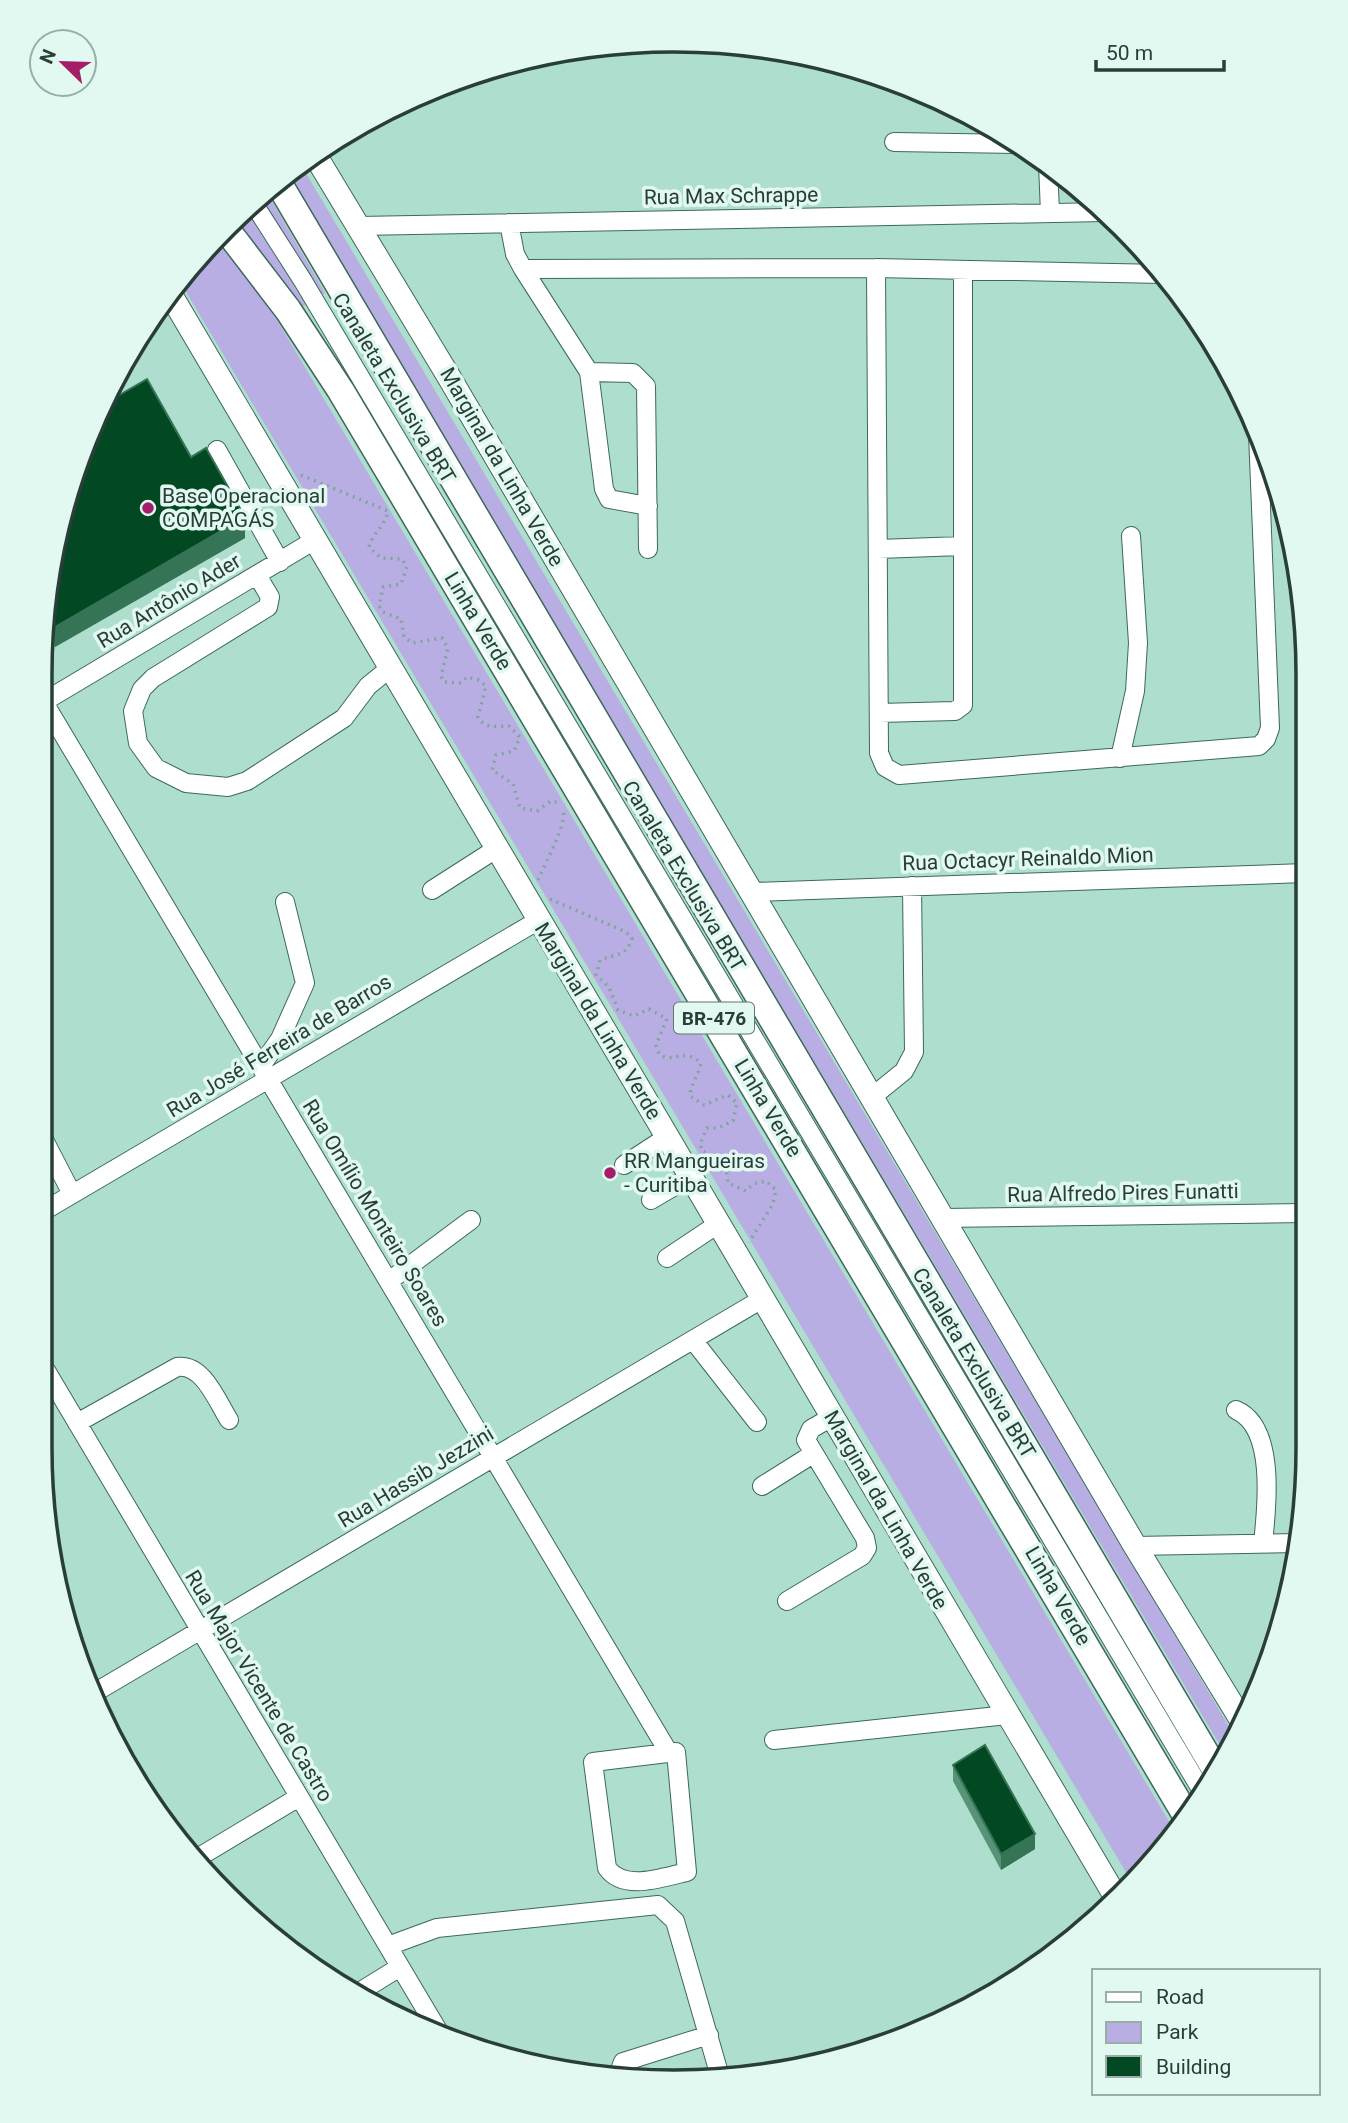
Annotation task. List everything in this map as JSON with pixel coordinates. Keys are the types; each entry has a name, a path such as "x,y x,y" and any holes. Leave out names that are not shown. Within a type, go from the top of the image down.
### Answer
{"highway":[{"name":"BR-476","path":"283,191 1210,1763"},
{"name":"Linha Verde","path":"233,238 288,310 341,390 1182,1807"}],"main road":[{"name":"Marginal da Linha Verde","path":"320,163 1135,1546 1237,1712"},
{"name":"Marginal da Linha Verde","path":"176,303 1111,1890"}],"street":[{"path":"894,142 997,144"},
{"path":"1049,179 1050,213"},
{"name":"Canaleta Exclusiva BRT","path":"259,211 325,317 1198,1783"},
{"name":"Rua Max Schrappe","path":"359,226 1089,212"},
{"path":"509,223 515,254 523,269 589,372 604,489 609,499 618,503 648,506"},
{"path":"523,269 877,268 1149,274"},
{"path":"877,268 879,753 885,767 899,775 1259,746 1266,739 1270,728 1259,464"},
{"path":"878,713 955,711 963,705 963,270"},
{"path":"589,372 633,373 646,386 648,549"},
{"path":"217,450 280,562"},
{"path":"1120,758 1135,691 1139,643 1131,536"},
{"name":"Rua Antônio Ader","path":"52,699 315,541"},
{"path":"878,549 962,546"},
{"path":"257,575 270,597 268,607 153,678 142,689 133,711 138,743 156,768 186,783 228,787 247,781 344,718 368,685 390,668"},
{"name":"Rua Omílio Monteiro Soares","path":"52,715 667,1749 676,1752 687,1872 636,1882 626,1880 607,1868 593,1762 667,1749"},
{"path":"432,890 496,849"},
{"name":"Rua Octacyr Reinaldo Mion","path":"752,892 1296,873"},
{"path":"872,1097 904,1071 914,1052 912,886"},
{"path":"264,1072 305,983 285,902"},
{"name":"Rua José Ferreira de Barros","path":"52,1206 264,1072 538,920"},
{"path":"624,1165 667,1137"},
{"path":"52,1155 72,1194"},
{"path":"651,1200 690,1177"},
{"name":"Rua Alfredo Pires Funatti","path":"943,1218 1296,1213"},
{"path":"389,1281 471,1220"},
{"path":"667,1258 718,1224"},
{"name":"Rua Hassib Jezzini","path":"101,1689 762,1299"},
{"path":"693,1340 757,1422"},
{"path":"77,1423 177,1367 187,1365 197,1369 229,1420"},
{"name":"Rua Major Vicente de Castro","path":"52,1381 433,2021"},
{"path":"1236,1410 1254,1423 1262,1442 1266,1518 1263,1543"},
{"path":"787,1601 862,1556 867,1548 865,1538 813,1454 807,1434 832,1418"},
{"path":"762,1486 813,1454"},
{"path":"1135,1546 1288,1543"},
{"path":"774,1740 1007,1715"},
{"path":"203,1854 299,1797"},
{"path":"388,1946 437,1928 657,1905 675,1921 718,2069"},
{"path":"365,1988 400,1967"},
{"path":"621,2068 623,2062 709,2035"}],"path":[{"path":"298,474 388,512 386,523 371,539 369,547 381,558 402,559 407,567 401,584 383,587 379,607 383,612 401,619 404,637 412,643 442,638 448,648 441,676 444,682 461,683 467,677 480,680 486,685 478,717 481,723 491,727 509,726 520,737 514,751 496,755 491,762 492,770 513,784 520,807 537,811 551,801 561,803 565,815 534,890"},
{"path":"545,896 566,908 626,932 632,938 629,949 622,955 600,960 597,968 596,975 609,987 618,1010 634,1016 649,1009 667,1019 656,1045 659,1054 666,1058 681,1054 693,1056 701,1063 700,1074 690,1088 690,1096 694,1101 704,1105 727,1095 737,1103 733,1121 718,1128 707,1128 699,1144 702,1151 725,1161 728,1184 736,1189 746,1191 753,1184 766,1181 776,1190 773,1204 759,1231 746,1246"}],"green space":[{"path":"306,174 1229,1727 1220,1745 293,183"},
{"path":"272,201 325,293 322,295 266,206"},
{"path":"252,219 306,305 302,307 242,229"},
{"path":"222,248 271,310 1170,1823 1127,1874 185,291"}],"building":[{"name":"Base Operacional COMPAGÁS","path":"147,379 191,457 206,448 245,517 55,627 64,553 74,513 85,474 119,395"},
{"path":"985,1745 1035,1834 1001,1854 953,1765"}],"place":[{"name":"Base Operacional COMPAGÁS","path":"148,508"},
{"name":"RR Mangueiras - Curitiba","path":"610,1173"}]}
